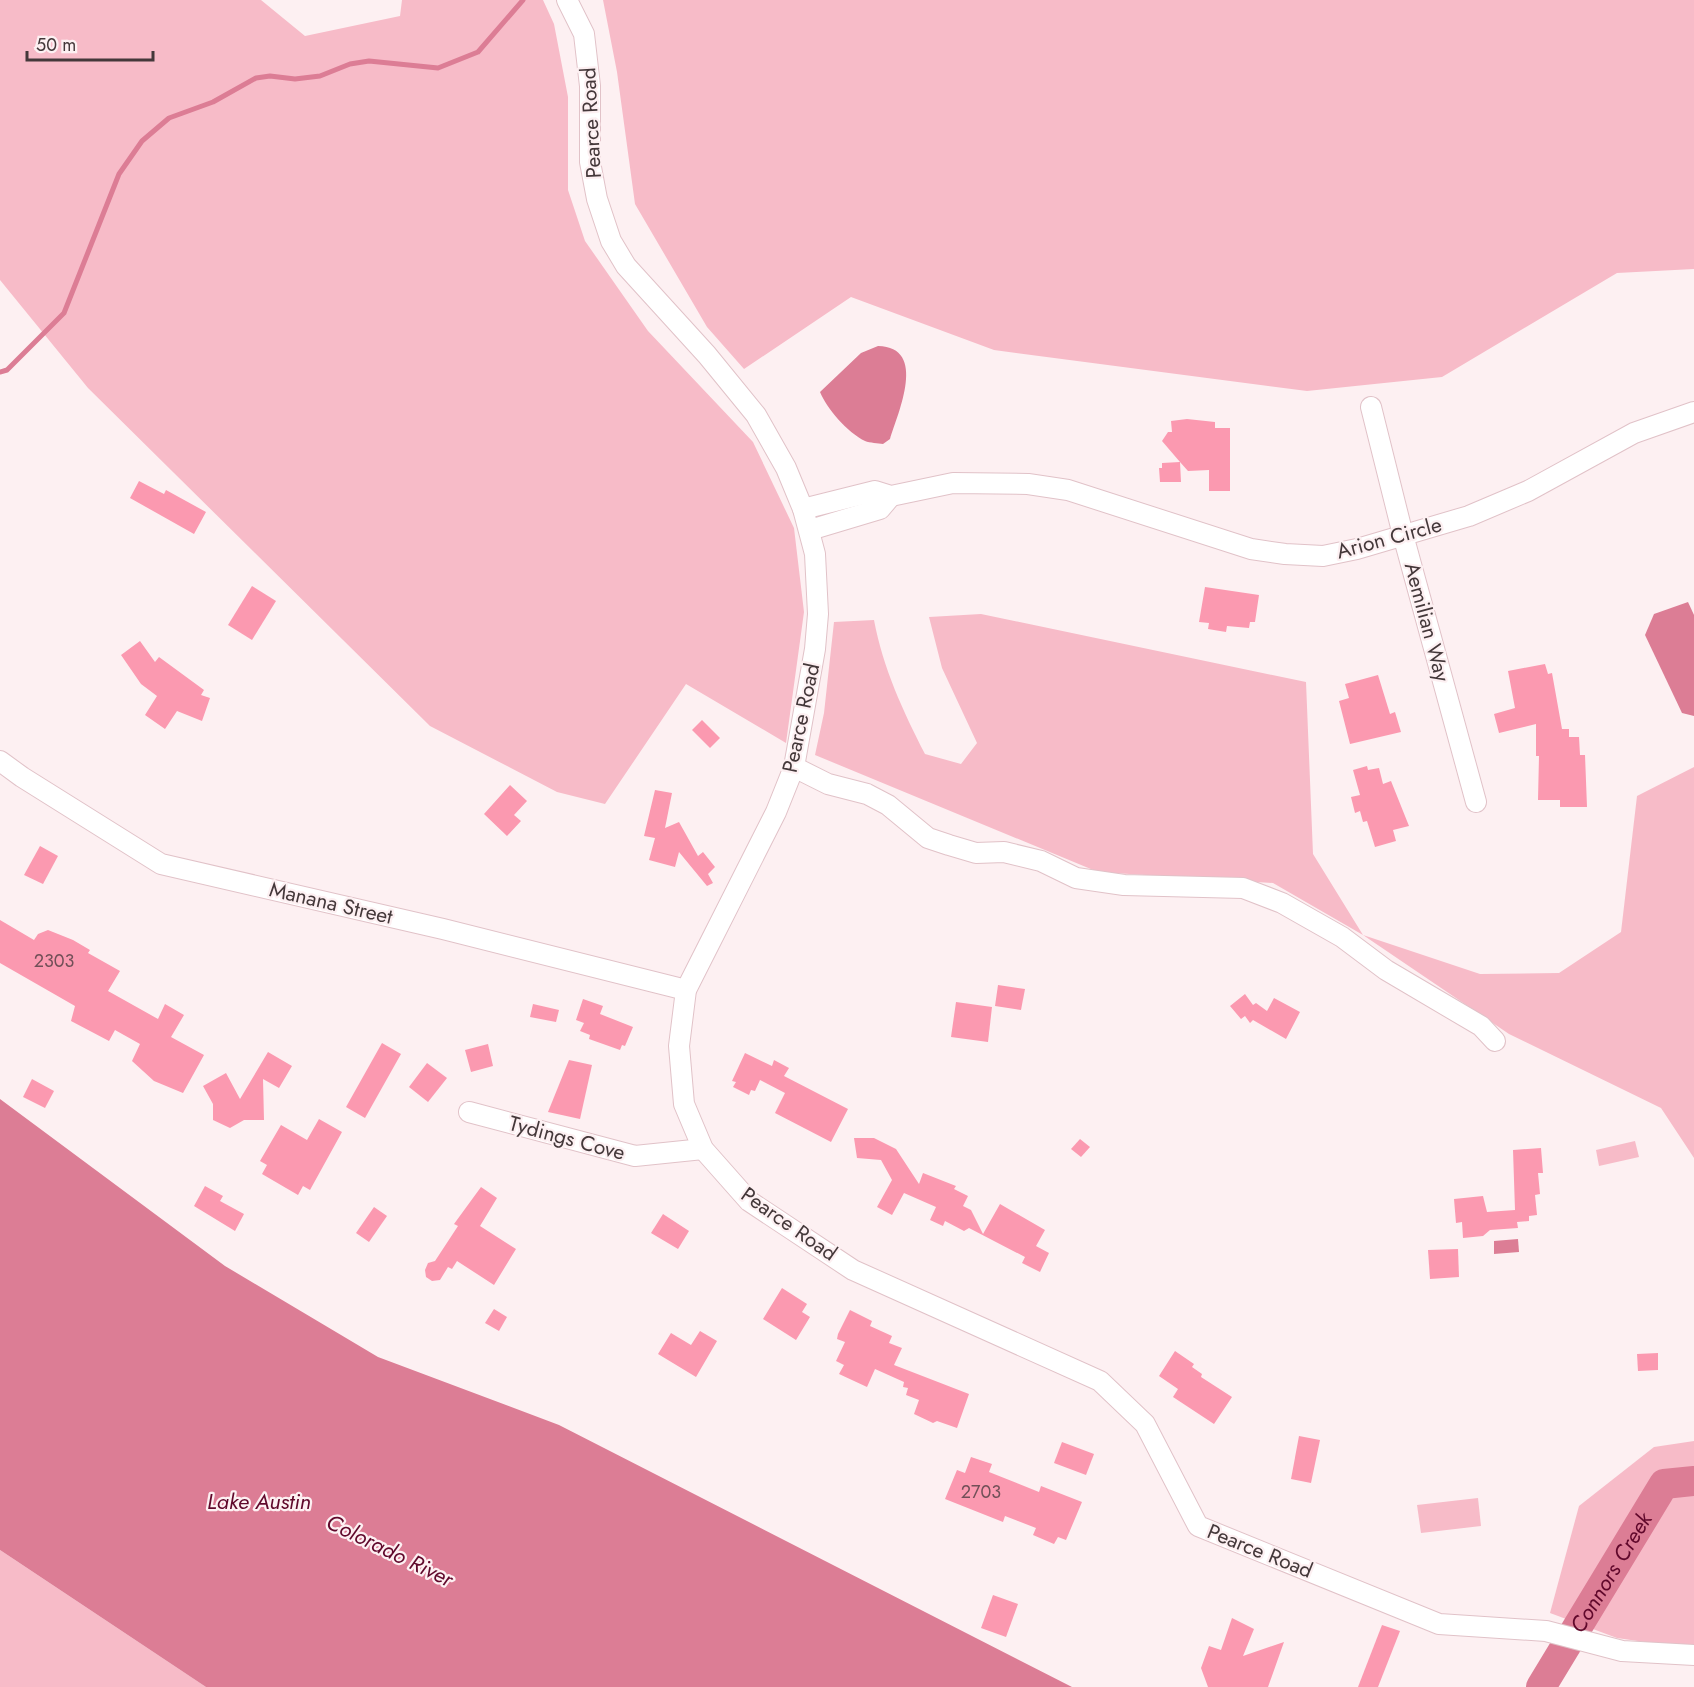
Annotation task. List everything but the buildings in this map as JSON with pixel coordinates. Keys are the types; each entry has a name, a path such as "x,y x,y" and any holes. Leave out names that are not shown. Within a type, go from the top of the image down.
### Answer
{"street":[{"name":"Pearce Road","path":"567,0 584,34 590,86 590,162 597,200 611,241 626,266 707,355 756,415 786,468 803,509 810,530 816,564 818,614 815,650 794,767 776,812 686,990 679,1046 684,1104 703,1149 749,1201 854,1270 1100,1381 1145,1424 1198,1526 1438,1624 1546,1631 1622,1651 1694,1655"},
{"name":"Aemilian Way","path":"1371,408 1402,535 1476,802"},
{"name":"Arion Circle","path":"803,509 875,491 891,496 953,483 984,482 1068,490 1251,549 1323,556 1357,549 1437,526 1502,503 1634,434 1694,412"},
{"name":"Arion Circle","path":"810,530 880,508 891,496"},
{"name":"Manana Street","path":"0,760 22,777 161,864 455,932 686,990"},
{"path":"794,767 828,784 867,794 881,801 928,838 976,853 1004,852 1041,861 1076,878 1124,885 1243,888 1282,903 1342,937 1386,970 1481,1026 1496,1041"},
{"name":"Tydings Cove","path":"469,1112 635,1156 703,1149"}],"shaded area":[{"path":"0,0 261,0 305,36 400,16 402,0 543,0 554,24 568,97 568,190 585,241 648,331 753,442 794,528 804,612 786,743 686,684 605,804 557,792 430,726 88,388 0,280"},
{"path":"603,0 1694,0 1694,269 1617,273 1442,377 1307,391 994,350 851,297 744,369 707,327 635,204 617,72"},
{"path":"981,614 1306,682 1313,854 1363,935 1273,883 1098,872 815,755 824,713 834,622 874,620 895,689 925,754 961,764 977,743 942,668 929,617"},
{"path":"1694,767 1694,1158 1661,1108 1509,1034 1363,935 1480,974 1559,973 1621,932 1637,796"},
{"path":"1635,1141 1639,1157 1599,1166 1596,1150"},
{"path":"1694,1441 1694,1649 1617,1638 1550,1613 1579,1506 1654,1447"},
{"path":"1478,1498 1481,1526 1421,1533 1417,1505"},
{"path":"0,1550 18,1562 206,1687 0,1687"}],"water":[{"path":"878,346 893,349 902,357 906,369 906,383 899,414 890,439 883,444 865,441 851,432 833,413 820,392 861,353"},
{"path":"1688,602 1694,615 1694,716 1682,713 1645,635 1654,614"},
{"name":"Lake Austin","path":"0,1099 225,1266 378,1357 559,1425 1072,1687 206,1687 0,1550"},
{"path":"1518,1239 1519,1252 1494,1254 1494,1241"}],"waterway":[{"path":"0,372 7,370 64,313 119,174 142,141 169,118 213,102 256,78 270,76 295,79 320,76 350,64 369,61 438,68 478,52 523,0"},
{"name":"Connors Creek","path":"1541,1687 1664,1484 1694,1481"}],"water label":[{"name":"Colorado River","path":"390,1550"}]}
